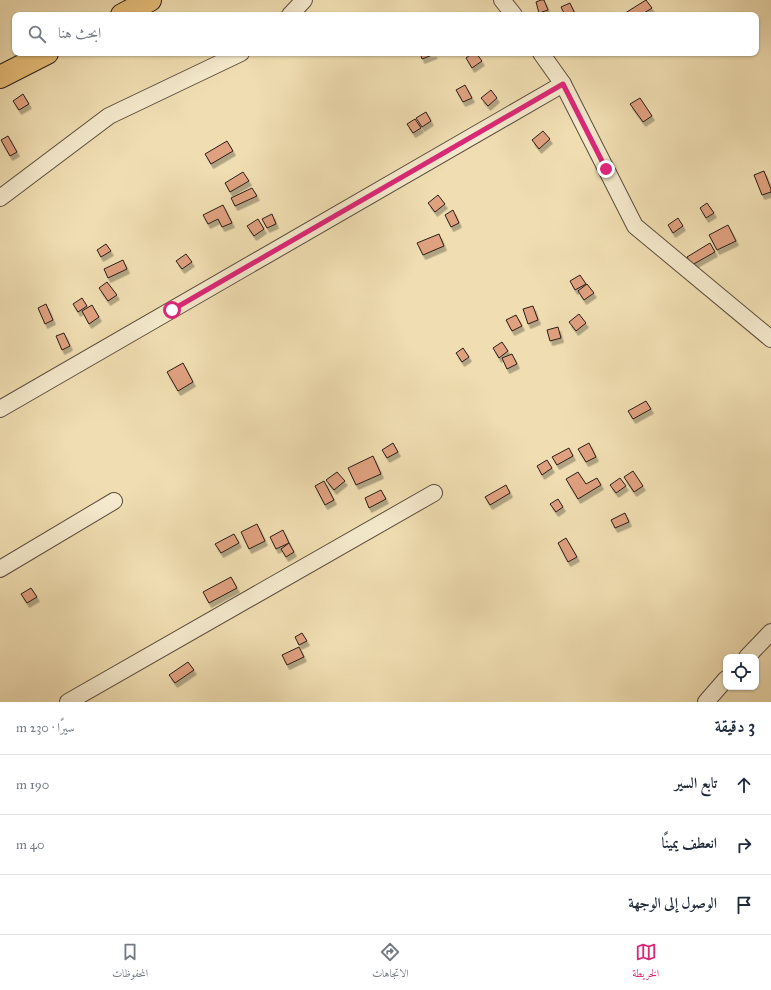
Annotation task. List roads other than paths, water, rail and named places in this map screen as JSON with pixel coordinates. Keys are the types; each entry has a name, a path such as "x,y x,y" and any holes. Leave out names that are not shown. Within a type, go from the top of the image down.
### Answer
{"main road":[{"path":"128,12 150,0"},
{"path":"0,77 41,56"}],"street":[{"path":"293,12 304,0"},
{"path":"502,0 512,12"},
{"path":"0,198 109,116 235,56"},
{"path":"543,56 563,84 635,226 771,339"},
{"path":"0,409 563,84"},
{"path":"68,702 434,493"},
{"path":"0,569 114,501"},
{"path":"750,654 771,632"},
{"path":"706,702 723,682"}]}
